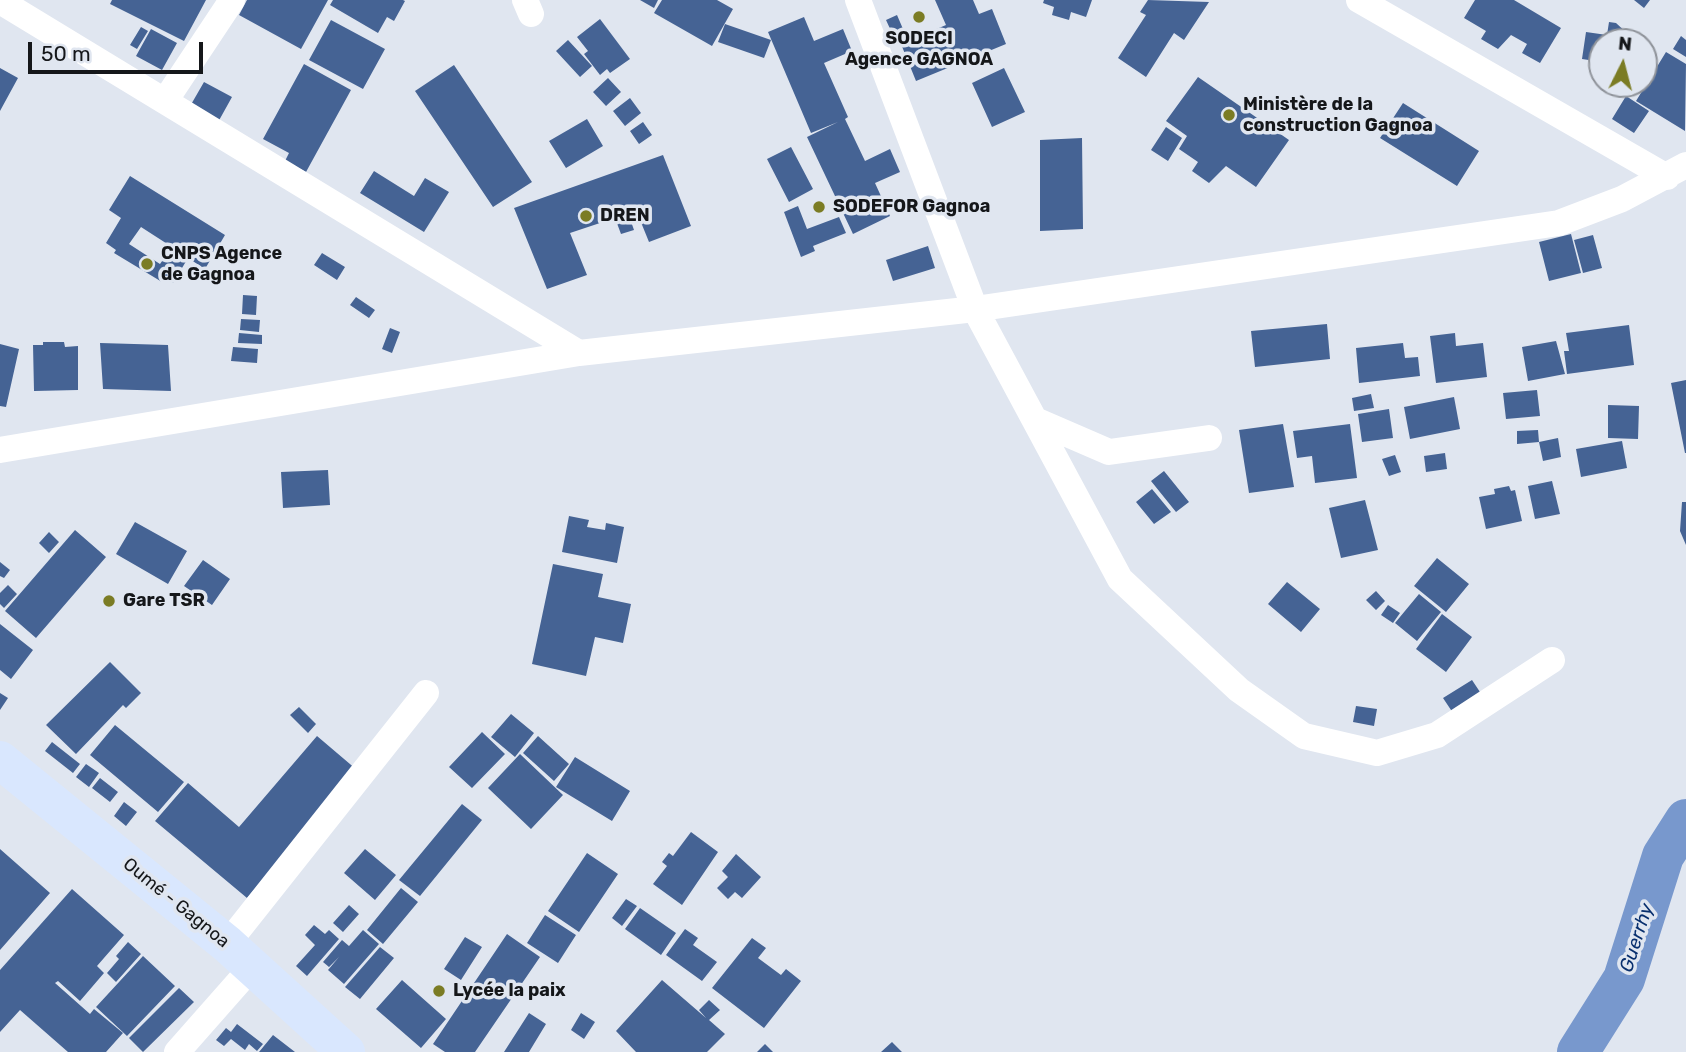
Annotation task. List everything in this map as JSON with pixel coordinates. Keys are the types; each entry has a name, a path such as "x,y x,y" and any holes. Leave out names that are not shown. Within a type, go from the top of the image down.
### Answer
{"main road":[{"name":"Oumé - Gagnoa","path":"0,760 239,956 346,1052"}],"street":[{"path":"165,101 232,0"},
{"path":"858,0 975,309 1120,579 1239,690 1304,736 1377,753 1437,735 1552,660"},
{"path":"1359,0 1676,171"},
{"path":"0,1 579,353"},
{"path":"0,450 579,353 975,309 1559,223 1622,199 1676,171"},
{"path":"1035,421 1109,452 1209,438"},
{"path":"177,1052 239,956 426,693"}],"building":[{"path":"112,0 206,0 184,41 110,4"},
{"path":"247,0 328,0 301,49 239,15"},
{"path":"333,0 405,1 394,21 387,17 378,33 330,5"},
{"path":"640,0 658,0 654,8"},
{"path":"662,0 717,0 733,9 712,46 654,13"},
{"path":"935,0 973,0 979,14 992,9 1006,44 916,81 901,44 946,25"},
{"path":"1044,0 1092,0 1086,17 1071,12 1069,20 1052,15 1054,7 1043,3"},
{"path":"1148,0 1209,2 1184,40 1174,33 1146,77 1118,58 1146,15 1140,12"},
{"path":"1475,0 1514,0 1561,28 1540,63 1522,53 1527,44 1511,35 1498,49 1481,39 1486,31 1464,18"},
{"path":"1634,0 1650,0 1644,8"},
{"path":"897,15 903,29 892,33 886,20"},
{"path":"804,17 814,41 843,29 852,51 824,63 848,117 845,119 865,161 890,149 900,172 875,183 890,216 853,234 807,137 838,122 811,133 768,32"},
{"path":"600,19 630,59 610,73 607,69 600,75 584,54 588,51 577,37"},
{"path":"331,20 385,49 363,89 309,60"},
{"path":"1609,22 1616,23 1621,28 1608,28"},
{"path":"725,24 771,40 764,58 718,42"},
{"path":"141,27 148,31 137,49 130,45"},
{"path":"151,29 177,43 162,70 136,56"},
{"path":"1588,32 1588,60 1582,59"},
{"path":"1681,36 1686,40 1686,57 1673,49"},
{"path":"568,40 592,66 580,77 556,51"},
{"path":"1666,52 1686,64 1685,131 1636,101 1638,98 1658,98 1658,65"},
{"path":"304,64 351,90 306,172 285,161 289,153 263,139"},
{"path":"454,65 532,182 493,207 415,91"},
{"path":"0,68 18,78 0,111"},
{"path":"1004,68 1025,112 992,127 972,83"},
{"path":"1198,77 1289,140 1256,187 1226,166 1209,183 1192,171 1198,162 1179,149 1187,136 1166,121"},
{"path":"608,78 621,92 606,106 593,92"},
{"path":"204,82 232,97 217,124 189,108"},
{"path":"630,98 641,113 625,126 613,111"},
{"path":"1625,98 1649,111 1634,133 1612,119"},
{"path":"1403,103 1479,151 1457,186 1380,138"},
{"path":"587,119 603,146 566,168 549,141"},
{"path":"643,122 652,135 639,144 630,131"},
{"path":"1166,127 1182,138 1168,161 1151,150"},
{"path":"1082,138 1083,229 1040,231 1040,140"},
{"path":"791,147 813,189 789,202 767,159"},
{"path":"663,155 691,226 649,242 636,210 628,213 634,230 621,234 615,218 570,233 587,275 547,289 514,208"},
{"path":"374,171 414,196 425,178 449,192 424,232 360,193"},
{"path":"130,176 225,235 205,269 188,258 173,283 165,278 162,282 114,253 116,250 106,243 121,218 109,210","holes":["141,227 172,247 160,264 129,244"]},
{"path":"798,206 807,229 839,217 846,233 813,246 815,251 801,257 784,212"},
{"path":"1571,234 1581,273 1549,281 1539,242"},
{"path":"1593,235 1602,268 1583,273 1574,240"},
{"path":"928,246 935,268 893,281 886,260"},
{"path":"322,253 345,267 337,280 314,265"},
{"path":"243,295 257,296 256,315 242,314"},
{"path":"356,297 375,310 369,318 350,305"},
{"path":"241,319 260,320 259,332 240,330"},
{"path":"1327,324 1330,359 1255,367 1251,331"},
{"path":"1629,325 1634,365 1567,374 1564,351 1569,351 1566,333"},
{"path":"390,328 400,332 392,353 382,349"},
{"path":"239,333 262,335 262,344 238,343"},
{"path":"1455,333 1456,346 1483,343 1487,377 1436,383 1430,336"},
{"path":"1556,341 1565,374 1528,381 1522,347"},
{"path":"43,342 64,342 65,347 78,346 78,390 34,391 33,345 43,345"},
{"path":"100,343 168,345 171,391 103,389"},
{"path":"1403,343 1405,358 1418,357 1420,376 1359,383 1356,348"},
{"path":"0,344 19,349 6,407 0,406"},
{"path":"233,347 258,349 257,363 231,361"},
{"path":"1686,380 1686,453 1685,453 1671,383"},
{"path":"1537,390 1540,416 1506,419 1503,393"},
{"path":"1371,394 1374,408 1354,411 1352,398"},
{"path":"1454,397 1460,429 1410,439 1404,407"},
{"path":"1608,405 1639,406 1638,439 1608,438"},
{"path":"1389,409 1393,438 1362,442 1358,414"},
{"path":"1283,424 1294,487 1249,493 1239,430"},
{"path":"1350,424 1357,478 1315,483 1312,456 1297,458 1293,431"},
{"path":"1538,430 1539,442 1517,444 1517,431"},
{"path":"1558,438 1561,457 1543,461 1539,442"},
{"path":"1622,441 1627,468 1581,477 1576,449"},
{"path":"1445,453 1447,469 1426,472 1424,456"},
{"path":"1395,455 1401,472 1389,476 1382,459"},
{"path":"328,470 330,505 283,508 281,472"},
{"path":"1164,471 1189,502 1176,512 1151,481"},
{"path":"1552,481 1560,514 1535,519 1528,486"},
{"path":"1509,486 1511,491 1515,490 1522,521 1486,529 1479,497 1495,494 1494,489"},
{"path":"1152,489 1171,512 1154,524 1136,502"},
{"path":"1365,500 1378,550 1341,558 1329,508"},
{"path":"1682,502 1686,502 1686,545 1680,531"},
{"path":"569,516 589,520 587,527 605,530 606,523 624,527 617,563 562,552"},
{"path":"135,522 187,551 168,584 116,554"},
{"path":"75,530 106,557 36,638 5,611"},
{"path":"49,532 59,542 49,553 39,543"},
{"path":"1437,558 1469,584 1446,612 1414,586"},
{"path":"203,560 230,579 212,605 184,586"},
{"path":"0,562 10,570 4,578 0,576"},
{"path":"553,564 603,574 598,597 631,604 623,643 595,637 586,676 532,664"},
{"path":"1287,582 1320,609 1301,632 1268,604"},
{"path":"8,585 17,594 4,608 0,604 0,593"},
{"path":"1376,591 1385,601 1376,610 1366,600"},
{"path":"1419,594 1441,612 1417,641 1395,623"},
{"path":"1388,605 1400,613 1393,623 1381,615"},
{"path":"1442,614 1472,637 1446,672 1416,649"},
{"path":"0,624 33,650 11,679 0,670"},
{"path":"110,662 141,693 126,708 123,705 76,754 46,725"},
{"path":"1472,680 1484,698 1455,716 1443,698"},
{"path":"0,693 8,698 0,710"},
{"path":"1356,706 1377,709 1374,726 1353,722"},
{"path":"299,707 316,724 308,733 290,715"},
{"path":"511,714 534,733 515,757 491,737"},
{"path":"115,725 184,782 158,812 90,755"},
{"path":"482,732 505,754 472,788 449,767"},
{"path":"317,736 357,770 247,898 155,821 188,783 239,827"},
{"path":"538,736 569,764 554,781 523,753"},
{"path":"52,742 80,764 73,773 45,751"},
{"path":"520,754 563,795 531,829 488,788"},
{"path":"575,757 630,791 612,821 556,787"},
{"path":"86,764 99,773 89,787 76,777"},
{"path":"100,778 118,792 110,802 92,788"},
{"path":"124,802 137,812 126,826 114,816"},
{"path":"462,804 482,820 420,896 399,880"},
{"path":"691,832 718,852 682,905 653,884 667,866 662,862 669,853 673,856"},
{"path":"0,849 50,893 0,950"},
{"path":"365,849 396,875 375,900 344,873"},
{"path":"587,853 618,874 579,932 548,911"},
{"path":"736,854 761,877 742,898 735,892 728,899 717,888 728,877 722,871"},
{"path":"401,888 418,902 383,944 367,930"},
{"path":"72,889 124,935 97,966 104,973 80,1001 58,981 55,983 90,1014 94,1009 123,1033 106,1052 68,1052 20,1010 0,1032 0,970"},
{"path":"626,899 637,906 622,926 612,918"},
{"path":"349,905 359,914 343,932 333,923"},
{"path":"640,908 676,933 661,955 625,929"},
{"path":"545,915 576,935 558,963 527,943"},
{"path":"314,925 325,934 329,930 339,939 307,976 296,966 315,945 305,935"},
{"path":"685,929 698,938 693,945 717,962 702,981 666,955"},
{"path":"363,930 379,944 344,984 328,970 339,957 329,967 323,962 342,940 349,946"},
{"path":"507,934 540,957 475,1052 445,1052 433,1044"},
{"path":"465,937 482,947 461,980 444,969"},
{"path":"752,938 766,948 758,958 781,975 786,969 801,981 764,1028 712,988"},
{"path":"128,942 141,954 116,982 107,973"},
{"path":"380,947 394,958 360,999 345,987"},
{"path":"143,956 175,986 127,1036 96,1007"},
{"path":"402,980 446,1019 421,1048 376,1009"},
{"path":"662,980 706,1018 699,1010 709,1000 720,1010 709,1020 725,1034 707,1052 636,1052 616,1031"},
{"path":"179,988 194,1002 143,1052 129,1038"},
{"path":"529,1013 546,1024 529,1052 504,1052"},
{"path":"581,1013 595,1022 584,1039 571,1030"},
{"path":"237,1024 263,1044 257,1051 249,1044 245,1050 231,1039 224,1046 216,1040 226,1028 231,1032"},
{"path":"273,1035 295,1052 259,1052"},
{"path":"892,1042 902,1052 881,1052"},
{"path":"765,1044 773,1052 757,1052"}],"waterway":[{"name":"Guerrhy","path":"1578,1052 1624,979 1663,856 1686,820"}],"place":[{"name":"SODECI Agence GAGNOA","path":"919,17"},
{"name":"Ministère de la construction Gagnoa","path":"1229,115"},
{"name":"SODEFOR Gagnoa","path":"819,207"},
{"name":"DREN","path":"586,216"},
{"name":"CNPS Agence de Gagnoa","path":"147,264"},
{"name":"Gare TSR","path":"109,601"},
{"name":"Lycée la paix","path":"439,991"}]}
